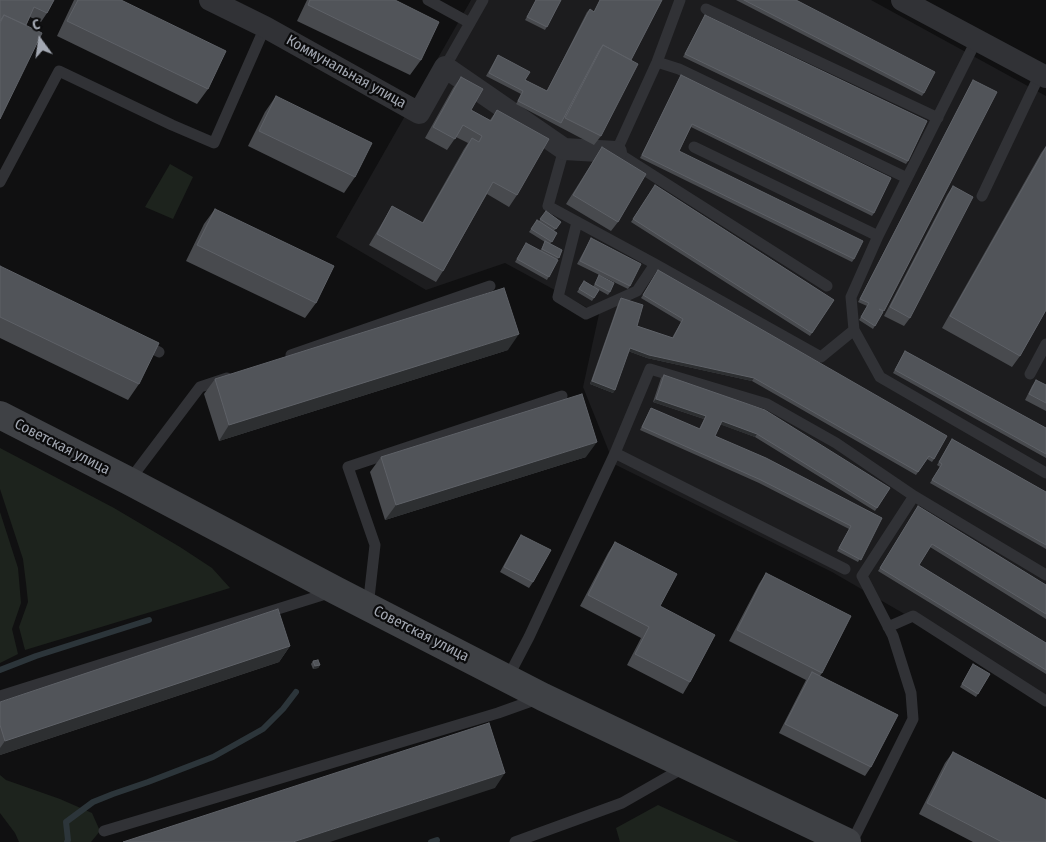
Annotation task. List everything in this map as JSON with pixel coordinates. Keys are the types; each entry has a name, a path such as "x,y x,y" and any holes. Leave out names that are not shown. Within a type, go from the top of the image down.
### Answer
{"street":[{"name":"Коммунальная улица","path":"210,0 265,27 419,113 445,68"},
{"path":"902,0 1043,76"},
{"path":"445,68 564,149 616,152"},
{"name":"Советская улица","path":"0,415 507,679 847,842"}],"lane":[{"path":"428,0 470,24"},
{"path":"445,68 483,0"},
{"path":"680,0 657,62 616,152 827,286"},
{"path":"706,9 938,118"},
{"path":"0,182 59,71 214,143 265,27"},
{"path":"977,39 906,178 851,297 854,330 880,377 1046,473"},
{"path":"657,62 679,69 906,178"},
{"path":"982,196 1043,76"},
{"path":"694,147 878,236"},
{"path":"564,149 548,206 821,357 854,330"},
{"path":"577,222 558,297 586,314 637,291 655,264"},
{"path":"284,358 490,286"},
{"path":"132,339 159,352"},
{"path":"1030,374 1046,344"},
{"path":"507,679 615,452 650,369 767,404 836,443 914,496 1046,575"},
{"path":"129,481 200,387 237,374"},
{"path":"368,607 374,545 348,467 562,396"},
{"path":"615,452 845,569"},
{"path":"852,842 913,719 911,693 892,636 862,576 914,496"},
{"path":"0,696 337,591"},
{"path":"888,626 913,616 1046,701"},
{"path":"104,831 498,713 543,697"},
{"path":"515,842 622,803 686,766"}],"shaded area":[{"path":"471,0 871,0 1046,96 1046,696 832,572 614,464 583,387 599,314 505,263 426,290 336,237"},
{"path":"170,164 193,177 173,219 145,207"},
{"path":"0,448 114,508 180,547 212,568 230,588 25,650 19,627 28,602 26,583 23,559 0,489"},
{"path":"0,512 18,568 21,603 12,629 18,654 0,663"},
{"path":"0,775 6,780 60,799 92,813 100,831 91,842 19,842 15,833 0,813"},
{"path":"658,805 739,842 620,842 616,828"}],"building":[{"path":"0,0 54,0 47,13 34,7 26,25 4,15 0,21"},
{"path":"78,0 121,0 226,51 208,89 67,21"},
{"path":"310,0 395,0 439,22 421,60 308,5"},
{"path":"536,0 561,0 547,27 527,17"},
{"path":"600,0 662,0 631,60 603,45 561,123 518,101 523,91 489,73 498,55 530,72 525,80 547,91 590,9 594,12"},
{"path":"744,0 796,0 935,72 924,93"},
{"path":"4,15 42,33 0,119 0,23"},
{"path":"705,15 927,121 908,161 685,54"},
{"path":"603,45 638,64 601,136 565,118"},
{"path":"681,75 891,178 874,213 692,124 679,151 863,241 854,259 642,155"},
{"path":"461,77 483,89 471,110 491,121 497,110 549,139 517,195 493,182 443,271 377,234 392,206 423,223 472,138 479,142 482,136 463,125 455,139 433,127"},
{"path":"973,80 997,92 884,311 879,309 883,312 875,326 861,317 869,303 860,299"},
{"path":"276,96 372,143 355,177 259,131"},
{"path":"602,147 646,174 618,222 573,195"},
{"path":"1046,147 1046,310 1020,356 950,316"},
{"path":"655,185 834,300 812,333 633,219"},
{"path":"953,186 973,197 910,318 890,307"},
{"path":"215,209 334,266 316,303 197,245"},
{"path":"546,211 561,222 556,229 540,219"},
{"path":"537,220 557,233 552,242 531,229"},
{"path":"591,238 641,264 630,286 580,261"},
{"path":"545,241 562,250 559,258 542,249"},
{"path":"526,243 558,260 549,277 517,259"},
{"path":"0,266 159,343 139,384 0,317"},
{"path":"658,270 947,436 934,459 929,456 918,472 754,378 649,355 630,348 615,390 592,381 621,298 643,305 637,326 673,338 683,319 643,295"},
{"path":"599,275 614,283 610,292 595,284"},
{"path":"584,281 599,290 594,298 579,289"},
{"path":"504,288 519,334 229,425 215,379"},
{"path":"905,351 1046,428 1046,454 895,370"},
{"path":"664,375 765,410 890,488 877,508 757,434 722,421 715,436 766,458 882,518 861,560 839,548 851,526 761,480 642,427 651,408 700,429 706,416 656,399"},
{"path":"1036,380 1046,385 1046,403 1029,394"},
{"path":"582,394 597,442 396,505 381,457"},
{"path":"952,439 1046,492 1046,545 932,480 942,464 939,462"},
{"path":"918,506 1046,585 1046,614 932,544 919,565 1046,643 1046,670 880,568"},
{"path":"521,535 551,550 533,582 504,567"},
{"path":"615,542 677,574 660,606 715,635 690,682 635,654 649,627 588,595"},
{"path":"766,573 851,616 822,673 737,630"},
{"path":"278,609 290,646 5,741 0,725 0,702"},
{"path":"318,660 320,665 315,666 313,661"},
{"path":"973,664 990,674 978,694 962,684"},
{"path":"812,672 898,715 871,767 785,724"},
{"path":"489,723 505,773 293,842 123,842"},
{"path":"953,752 1046,800 1046,842 1002,842 927,803"}],"waterway":[{"path":"0,670 36,656 149,620"},
{"path":"67,842 66,822 93,802 213,757 263,729 283,709 296,692"},
{"path":"431,842 437,840"}]}
